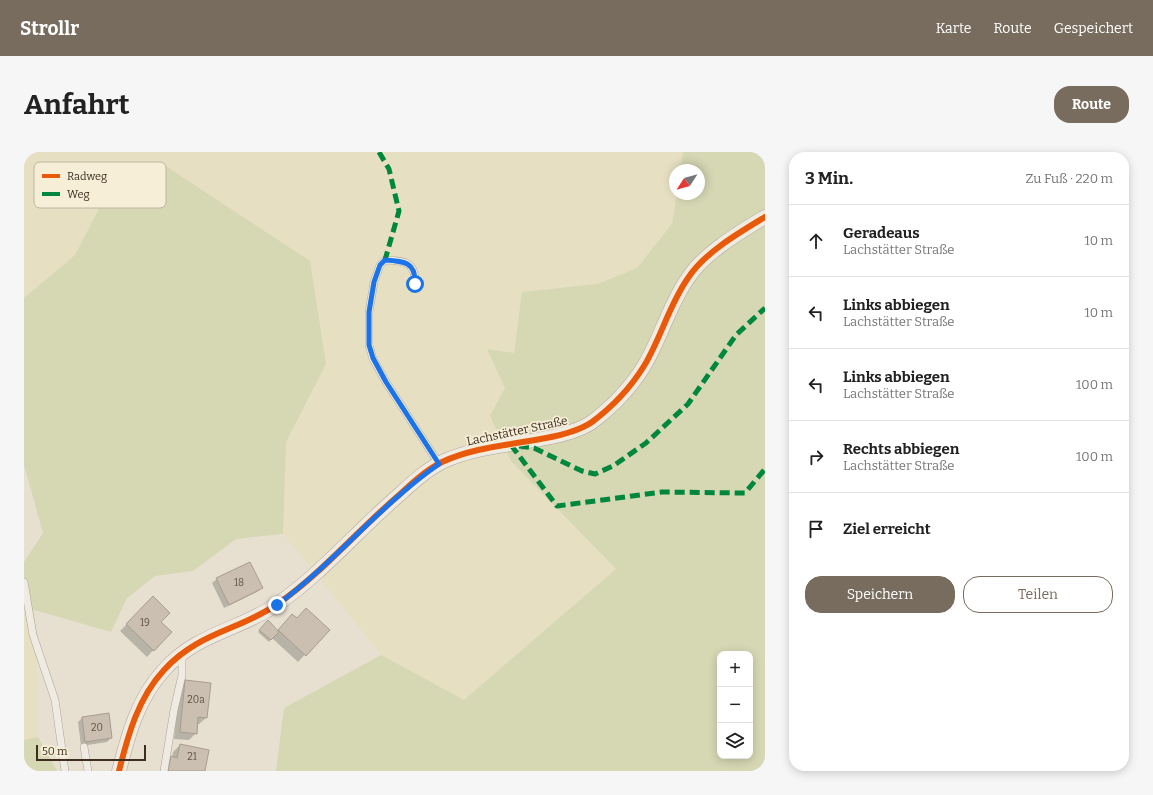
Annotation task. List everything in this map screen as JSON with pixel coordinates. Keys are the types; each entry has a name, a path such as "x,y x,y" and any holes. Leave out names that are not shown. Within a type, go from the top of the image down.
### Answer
{"street":[{"name":"Lachstätter Straße","path":"119,771 136,713 154,682 182,652 207,637 261,613 294,593 390,502 416,480 439,464 476,450 568,434 591,423 629,387 644,365 675,300 689,276 704,259 765,217"}],"lane":[{"path":"415,284 416,275 411,266 403,261 385,260 380,265 374,282 369,312 369,345 373,358 386,382 439,464"},
{"path":"24,582 33,635 54,700 65,771"},
{"path":"164,771 174,710 182,675 182,652"},
{"path":"84,747 88,771"}],"shaded area":[{"path":"24,152 683,152 681,164 669,164 669,200 676,200 672,224 637,269 598,284 523,292 514,353 487,349 505,388 511,461 616,569 464,700 381,655 283,534 286,442 326,364 160,208 166,208 166,162 34,162 34,208 99,208 75,255 24,298"},
{"path":"24,607 36,610 38,737 24,740"}],"green space":[{"path":"683,152 765,152 765,771 276,771 284,708 381,655 464,700 616,569 511,461 490,416 505,388 487,349 514,353 522,292 598,284 637,268 672,224 676,200 705,200 705,164 681,164"},
{"path":"166,166 310,261 326,364 286,442 283,534 236,539 193,571 155,576 127,598 111,632 24,607 24,562 43,533 24,465 24,298 75,255 99,208 166,208"},
{"path":"38,737 57,771 24,771 24,740"}],"building":[{"path":"250,562 263,588 229,605 216,578"},
{"path":"153,596 170,613 161,622 172,632 154,651 126,624"},
{"path":"306,608 330,630 306,656 278,630 292,614 297,618"},
{"path":"268,620 279,632 271,640 259,630"},
{"path":"185,680 211,683 207,718 198,717 197,734 180,732"},
{"path":"109,713 112,738 85,742 82,717"},
{"path":"180,744 209,750 205,771 168,771 171,756 177,758"}],"marked path":[{"path":"379,152 389,169 399,211 385,260"},
{"path":"519,446 534,448 582,471 595,474 613,466 646,443 688,404 736,335 765,308"},
{"path":"511,445 557,506 662,492 745,493 765,469"}],"cycle path":[{"path":"119,771 130,731 147,693 164,670 177,657 205,639 250,620 279,603 311,578 384,508 436,465 467,453 564,434 582,428 592,422 621,396 639,374 650,355 681,288 695,269 703,260 723,244 765,217"}],"route":[{"path":"277,605 299,588 340,551 390,502 416,480 439,464 386,382 373,358 369,345 369,312 374,282 380,265 385,260 403,261 411,266 416,275 415,284"}]}
